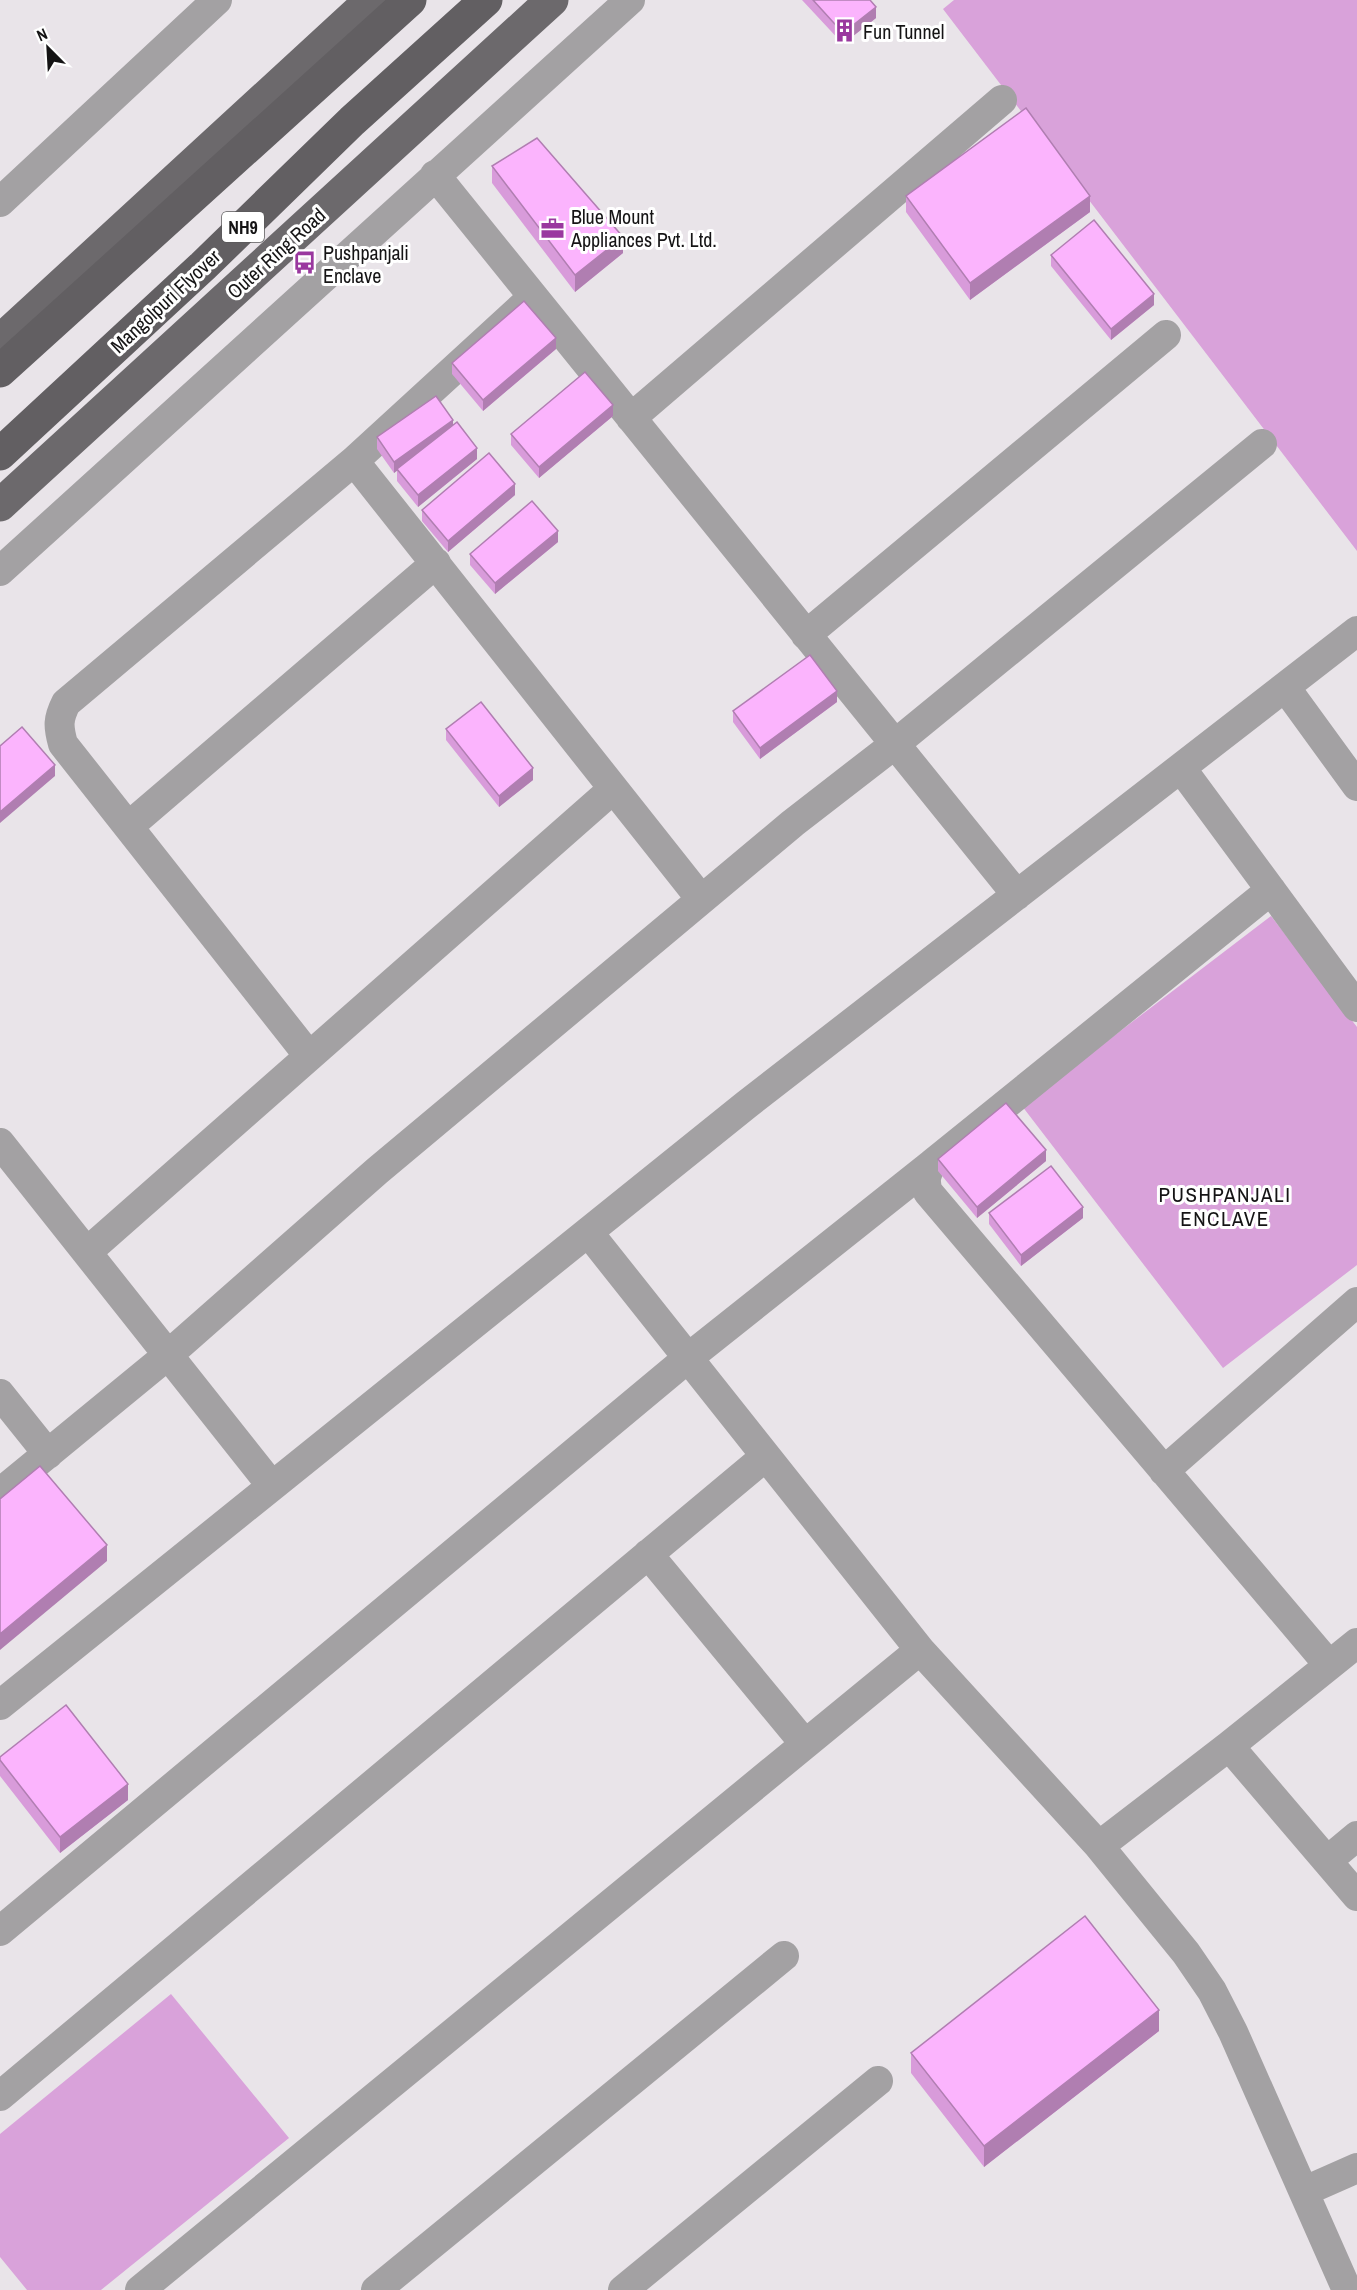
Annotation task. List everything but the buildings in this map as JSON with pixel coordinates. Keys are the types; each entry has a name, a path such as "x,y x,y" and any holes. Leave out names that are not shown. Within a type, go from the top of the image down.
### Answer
{"highway":[{"path":"0,371 410,0"},
{"name":"Mangolpuri Flyover","path":"0,454 203,266 352,121 486,0"}],"main road":[{"path":"0,341 370,0"},
{"name":"Outer Ring Road","path":"0,505 552,0"}],"street":[{"path":"0,202 216,0"},
{"path":"0,571 630,0"},
{"path":"631,418 1002,100"},
{"path":"435,176 1017,895"},
{"path":"309,1056 63,744 59,732 59,717 66,703 354,461 533,297"},
{"path":"806,635 1166,335"},
{"path":"0,1493 168,1355 377,1171 701,899 793,823 895,744 1262,444"},
{"path":"354,461 701,899"},
{"path":"129,826 436,563"},
{"path":"0,1705 746,1105 1357,631"},
{"path":"1285,687 1357,786"},
{"path":"1181,768 1357,1007"},
{"path":"87,1252 613,789"},
{"path":"0,1931 688,1358 1271,890"},
{"path":"0,1143 272,1486"},
{"path":"932,1164 925,1182 928,1192 1329,1665"},
{"path":"588,1232 920,1650 1099,1846 1186,1953 1212,1991 1233,2031 1347,2290"},
{"path":"1164,1471 1357,1302"},
{"path":"0,1394 48,1454"},
{"path":"0,2096 766,1456"},
{"path":"648,1554 806,1744"},
{"path":"1099,1846 1357,1643"},
{"path":"140,2290 920,1650"},
{"path":"1229,1746 1357,1896"},
{"path":"1327,1861 1357,1836"},
{"path":"376,2290 784,1956"},
{"path":"623,2290 878,2081"},
{"path":"1305,2191 1357,2169"}],"shaded area":[{"path":"954,0 1357,0 1357,551 943,9"},
{"path":"1271,916 1357,1027 1357,1265 1223,1368 1022,1106"},
{"path":"171,1994 289,2138 101,2290 27,2290 0,2257 0,2134"}],"place":[{"name":"Fun Tunnel","path":"845,31"},
{"name":"Blue Mount Appliances Pvt. Ltd.","path":"553,228"},
{"name":"Pushpanjali Enclave","path":"305,263"}],"district":[{"name":"PUSHPANJALI ENCLAVE","path":"1225,1206"}]}
